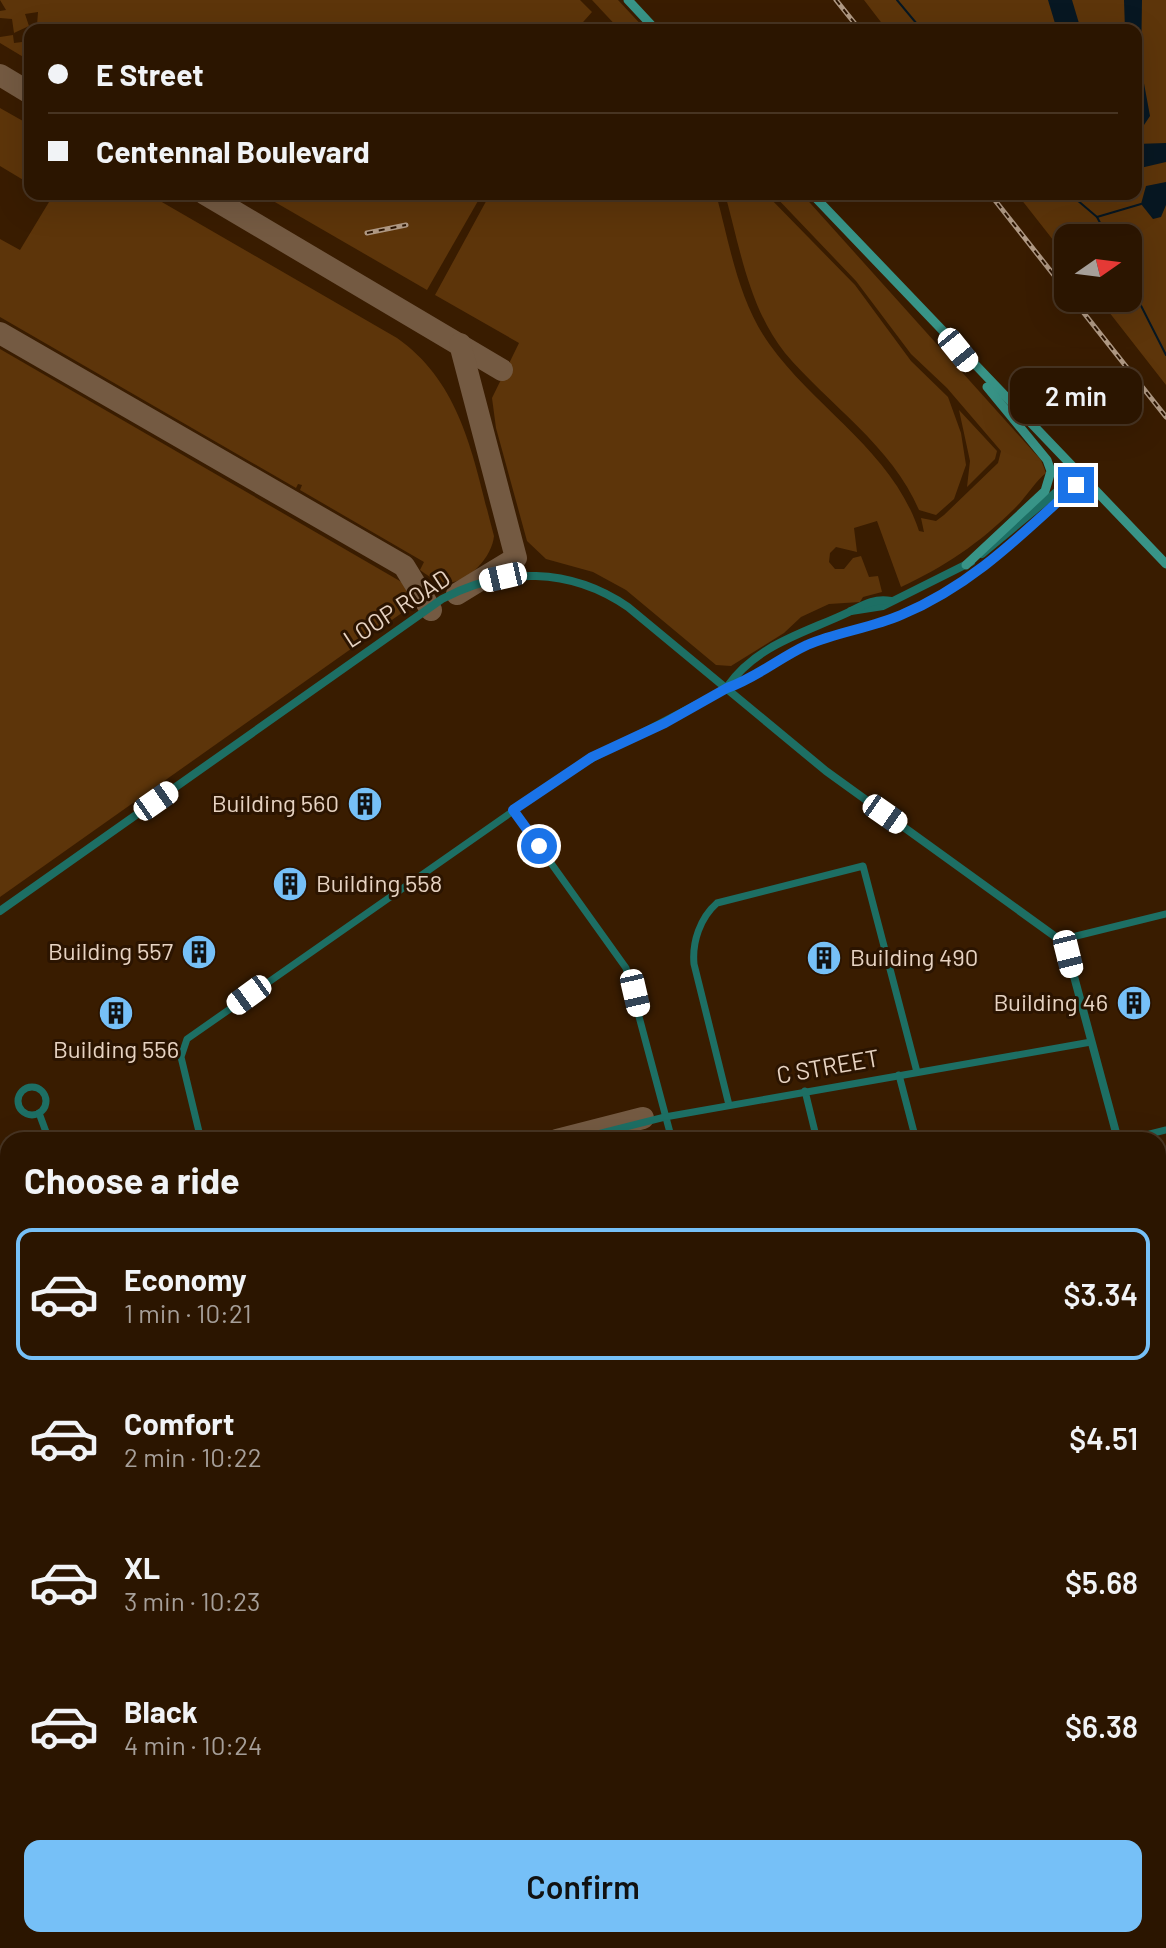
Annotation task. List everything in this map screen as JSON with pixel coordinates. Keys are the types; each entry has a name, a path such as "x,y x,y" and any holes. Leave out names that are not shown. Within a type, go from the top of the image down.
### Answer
{"main road":[{"path":"628,0 650,24"},
{"path":"818,200 1166,564"},
{"path":"958,350 1047,460 1051,471 1045,491 966,565"}],"street":[{"path":"727,688 738,671 785,639 866,603 891,601 966,565 1004,538 1080,473"},
{"path":"199,1132 182,1062 184,1042 592,757 665,723 727,688 747,681 811,644 897,617 958,586 1021,538 1076,485 1080,473"},
{"name":"LOOP ROAD","path":"0,911 407,622 455,592 481,582 537,575 569,579 602,590 628,607 834,778 1060,940"},
{"path":"513,810 626,968 670,1132"},
{"path":"729,1105 694,964 694,946 703,919 717,903 863,866 917,1072"},
{"path":"1116,1132 1068,954 1060,940 1166,914"},
{"name":"C STREET","path":"606,1132 729,1105 1091,1042"},
{"path":"899,1075 914,1132"},
{"path":"32,1087 43,1091 46,1101 39,1113 30,1115 21,1111 18,1097 23,1089 32,1087"},
{"path":"805,1091 815,1132"},
{"path":"39,1113 46,1132"}],"shaded area":[{"path":"0,0 580,0 592,12 581,24 37,24 38,12 25,14 28,24 14,33 12,19 0,18 0,11 6,10"},
{"path":"592,0 618,0 640,24 614,24"},
{"path":"864,0 1166,0 1166,385 1109,312 1142,312 1142,224 1054,224 1054,241 1022,200 1142,200 1142,24 882,24"},
{"path":"13,35 14,43 24,42 24,57 0,43 0,37"},
{"path":"0,108 24,122 24,180 0,166"},
{"path":"50,200 158,200 397,338 420,357 438,378 463,427 494,536 488,554 466,577 448,583 438,581 420,570 424,562 300,490 302,485 298,484 296,488 0,317 0,239 20,250"},
{"path":"271,200 479,200 427,290"},
{"path":"487,200 718,200 736,272 759,328 789,368 873,454 907,503 919,531 924,532 921,518 936,521 944,515 998,463 1001,451 947,388 911,354 856,281 779,200 807,200 1041,460 1046,473 1014,509 975,543 901,587 877,521 854,528 857,552 836,547 830,553 829,562 835,569 844,569 853,558 861,556 869,577 878,576 882,592 863,597 860,602 829,604 801,617 784,633 731,666 716,665 626,590 593,572 546,559 527,541 496,428 492,398 519,343 435,295"},
{"path":"727,200 772,200 855,285 911,361 948,397 961,433 966,465 954,499 936,515 919,510 893,466 876,446 785,353 763,317 747,277"},
{"path":"0,349 405,584 410,598 406,610 0,897"},
{"path":"959,410 997,451 995,459 967,487 970,461"}],"water":[{"path":"1048,0 1072,0 1079,24 1055,24"},
{"path":"1124,0 1142,0 1142,24 1125,24"},
{"path":"1142,72 1150,116 1142,125"},
{"path":"1166,143 1166,162 1142,168 1142,144"},
{"path":"1166,182 1166,205 1161,217 1153,219 1141,204 1146,186"}],"waterway":[{"path":"897,0 917,24"},
{"path":"1077,200 1101,224"},
{"path":"1097,217 1141,204"},
{"path":"1142,308 1166,355"}],"taxiway":[{"path":"0,75 24,89"},
{"path":"215,200 502,370"},
{"path":"0,333 404,566 431,610"},
{"path":"457,594 516,558 460,344"},
{"path":"588,1132 643,1118"}],"railway":[{"path":"836,0 855,24"},
{"path":"995,200 1054,275"},
{"path":"367,233 406,225"},
{"path":"1083,312 1166,417"}],"place":[{"name":"Building 560","path":"365,804"},
{"name":"Building 558","path":"290,884"},
{"name":"Building 557","path":"199,952"},
{"name":"Building 490","path":"824,958"},
{"name":"Building 46","path":"1134,1003"},
{"name":"Building 556","path":"116,1013"}],"route":[{"path":"539,846 513,810 576,767 727,688 747,681 794,651 897,617 937,598 993,562 1076,485"}]}
